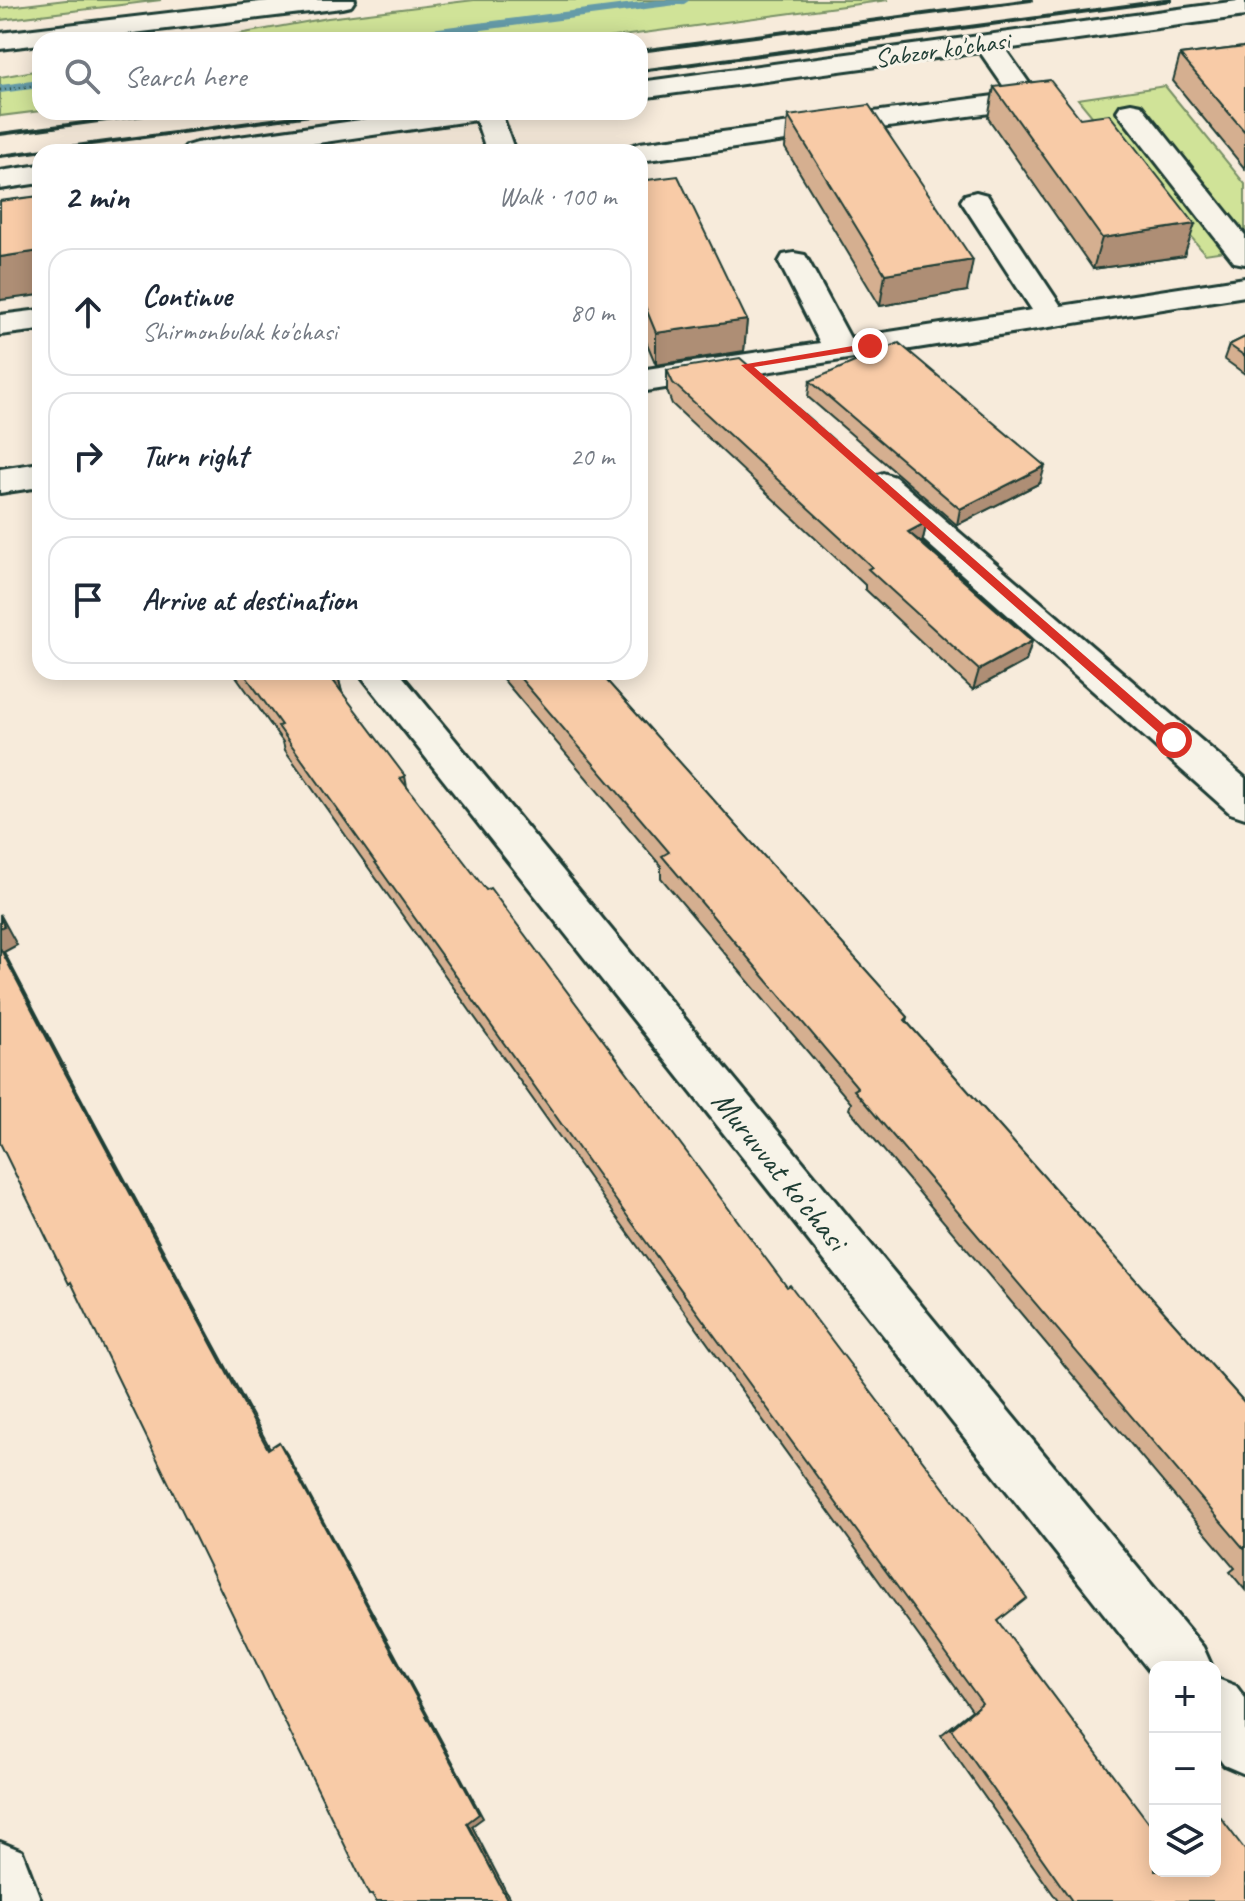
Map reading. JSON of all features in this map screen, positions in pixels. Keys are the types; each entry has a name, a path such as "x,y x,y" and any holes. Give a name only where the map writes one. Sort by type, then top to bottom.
{"main road":[{"path":"75,32 342,0"},
{"name":"Sabzor ko'chasi","path":"648,89 1245,8"},
{"path":"0,41 32,37"},
{"path":"648,151 1027,100 987,43"},
{"path":"1131,111 1245,255"},
{"path":"252,144 420,120"},
{"path":"490,120 498,144"},
{"path":"0,180 32,175"},
{"path":"976,201 1052,317"},
{"path":"794,262 840,351"},
{"path":"648,380 1245,287"},
{"path":"0,325 32,321"},
{"path":"746,365 782,397"},
{"path":"853,459 1245,802"},
{"path":"0,481 32,476"},
{"name":"Muruvvat ko'chasi","path":"383,680 1178,1661"},
{"path":"1221,1714 1245,1744"},
{"path":"0,1873 10,1901"}],"path":[{"path":"0,90 32,86"}],"green space":[{"path":"66,0 161,0 0,20 0,8"},
{"path":"474,0 888,0 648,32 250,32 328,18"},
{"path":"32,71 32,112 0,116 0,77"},
{"path":"1165,86 1245,184 1245,248 1205,254 1078,99"}],"building":[{"path":"1245,47 1245,132 1180,55"},
{"path":"1050,80 1080,118 1109,114 1195,224 1102,238 994,87"},
{"path":"869,105 973,260 885,274 788,116"},
{"path":"678,176 747,320 656,333 648,314 648,180"},
{"path":"32,197 32,252 0,257 0,201"},
{"path":"1245,337 1245,356 1229,345"},
{"path":"899,343 1045,466 960,509 810,381"},
{"path":"740,358 927,522 908,532 1032,641 979,670 673,383 667,370"},
{"path":"249,680 333,680 405,776 400,778 486,890 490,888 787,1287 790,1285 1027,1598 998,1621 1149,1823 1149,1877 1221,1877 1221,1818 1245,1850 1245,1901 1072,1901 951,1729 982,1703 609,1191 278,726 281,725"},
{"path":"522,680 606,680 908,1017 905,1020 1245,1403 1245,1550 854,1090 858,1088 662,856 669,852"},
{"path":"0,948 268,1449 279,1442 479,1814 467,1823 508,1901 376,1901 372,1894 369,1895 71,1282 69,1284 0,1143"}],"waterway":[{"path":"438,32 684,0"},
{"path":"0,89 32,85"}],"railway":[{"path":"648,50 1031,0"},
{"path":"648,70 1171,0"},
{"path":"0,134 106,120"},
{"path":"91,144 272,120"},
{"path":"0,156 32,152"}],"route":[{"path":"870,346 746,365 1174,740"}]}
